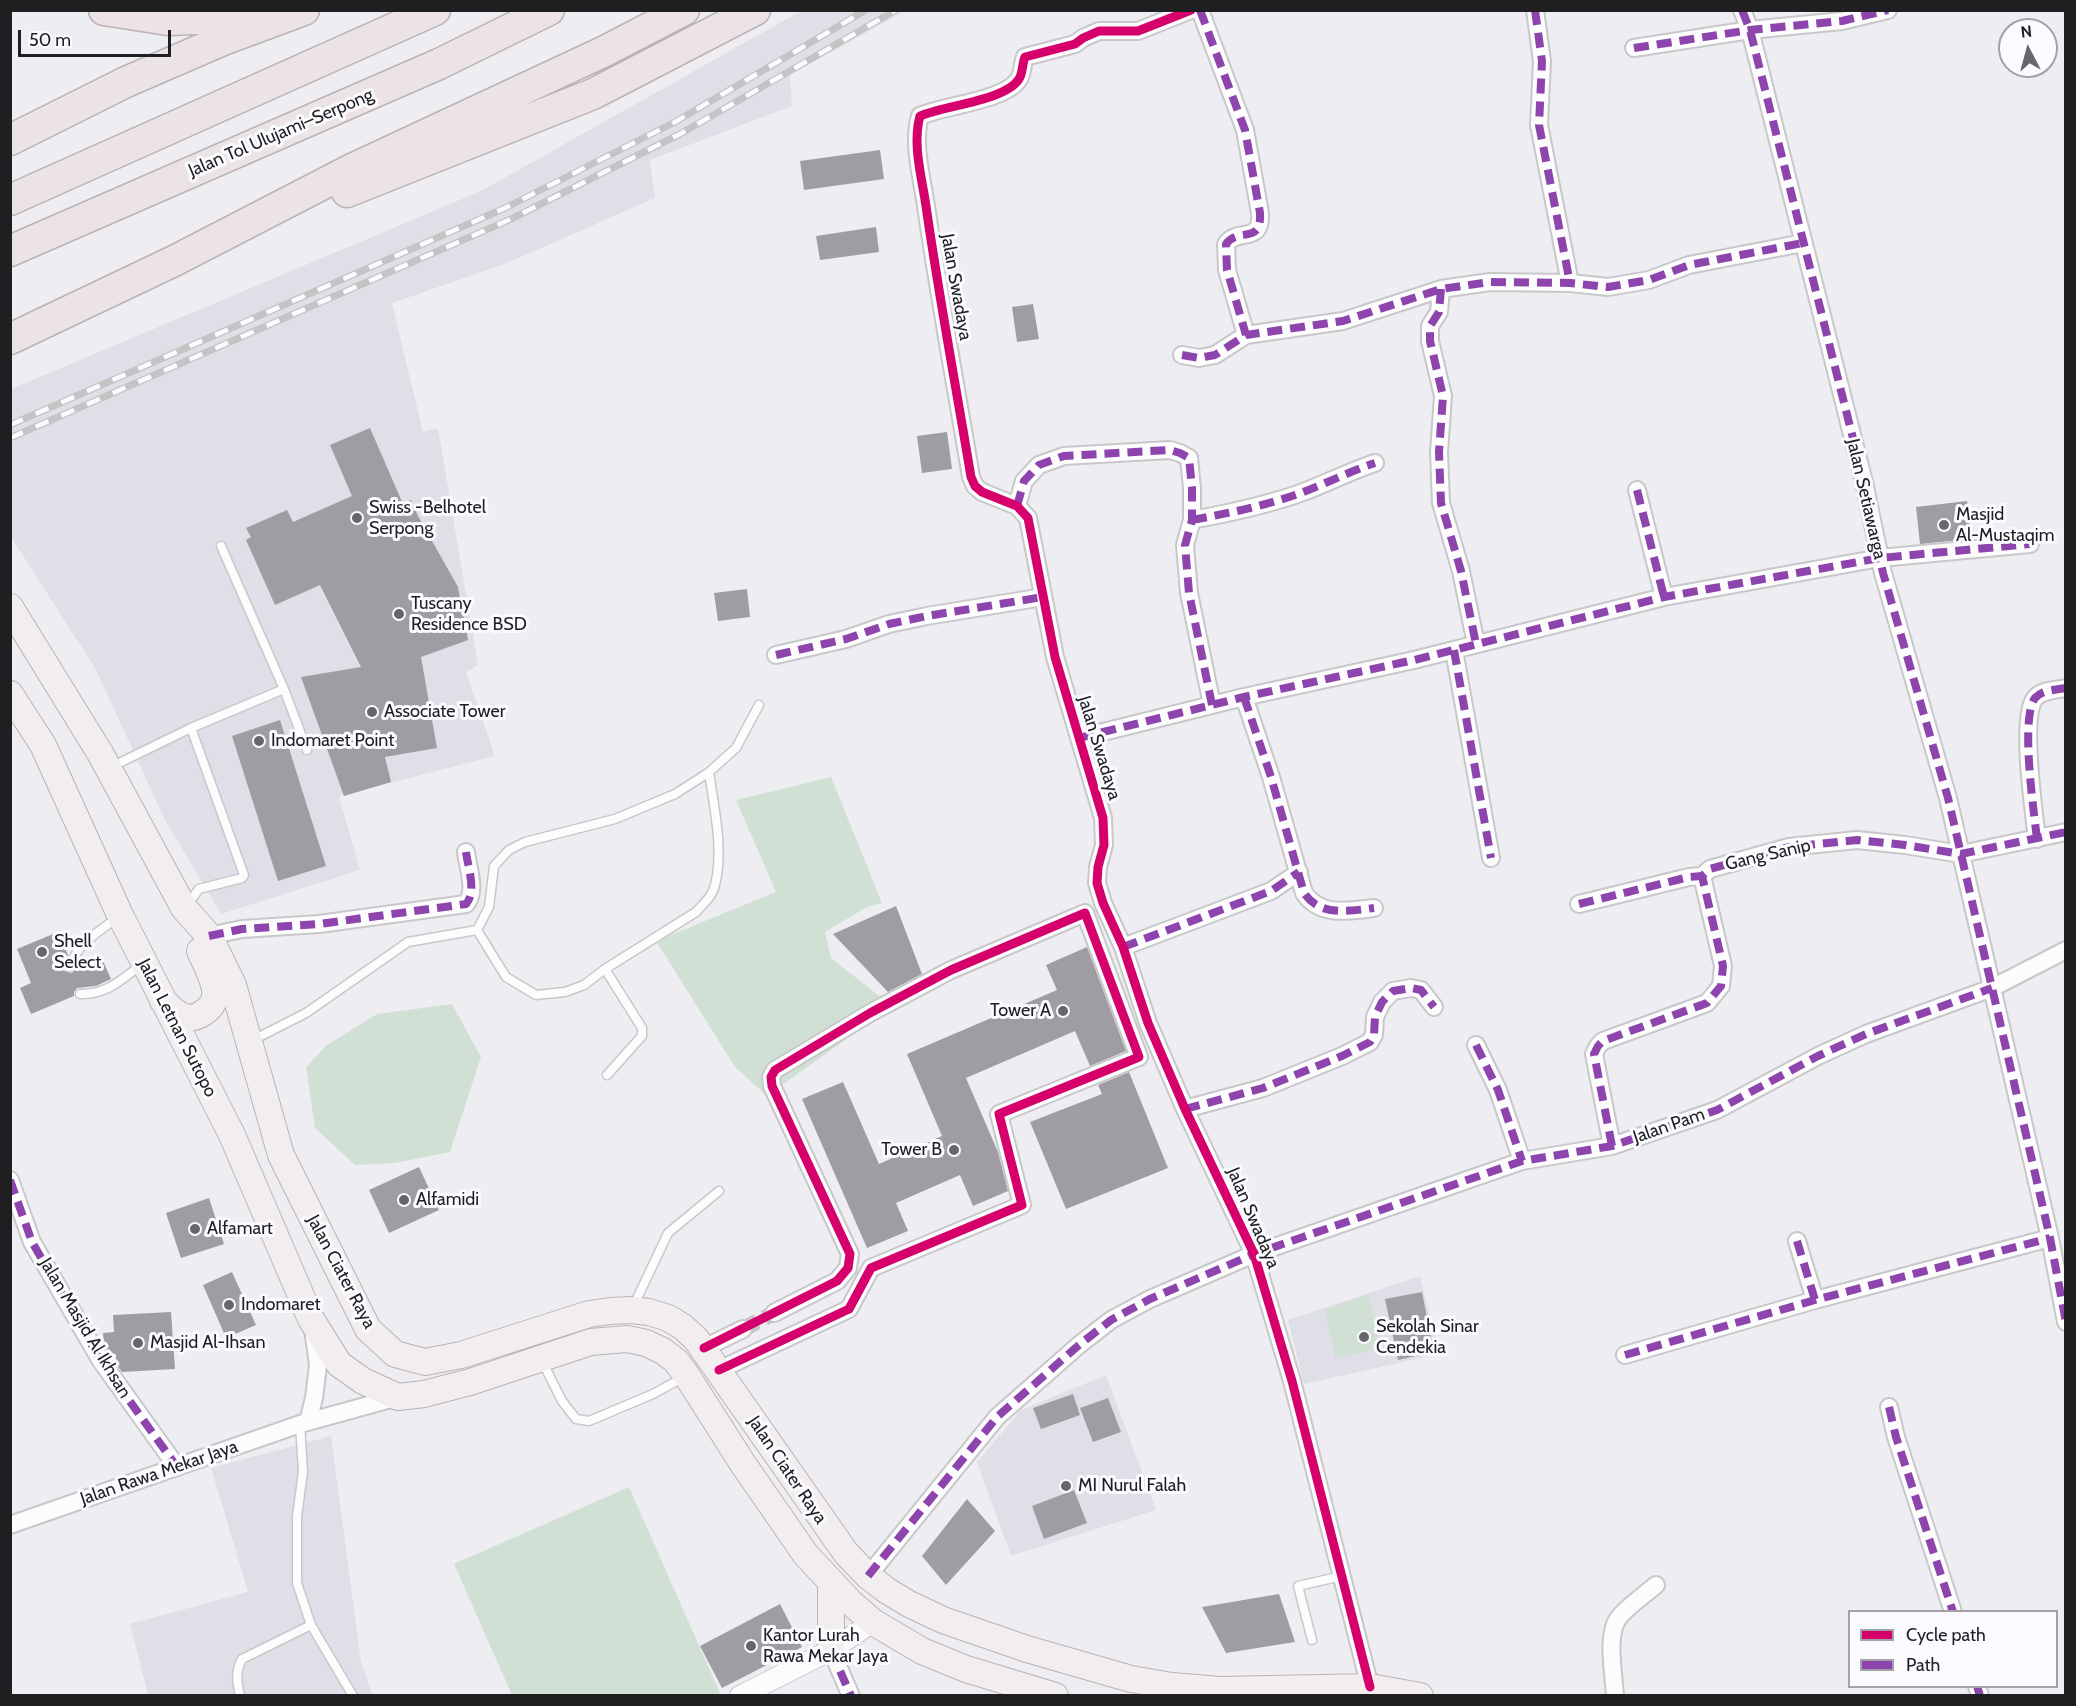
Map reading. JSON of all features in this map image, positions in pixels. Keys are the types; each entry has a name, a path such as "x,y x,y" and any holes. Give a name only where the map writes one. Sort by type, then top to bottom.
{"highway":[{"path":"104,10 168,20 223,18 263,10"},
{"path":"10,140 126,82 224,40 304,10"},
{"path":"10,200 435,10"},
{"name":"Jalan Tol Ulujami–Serpong","path":"10,251 440,64 549,10"},
{"path":"440,64 567,10"},
{"path":"10,339 174,261 352,169 605,51 684,10"},
{"path":"174,261 593,94 755,10"}],"main road":[{"path":"10,607 108,768 184,909 214,988 215,997 204,1013 188,1018 179,1016 163,1001"},
{"name":"Jalan Letnan Sutopo","path":"10,694 43,745 120,915 232,1135 311,1319 339,1364 363,1381 398,1397"},
{"path":"184,909 208,936 233,985 249,1042"},
{"name":"Jalan Ciater Raya","path":"249,1042 281,1155 368,1329 395,1354 425,1362 461,1355 589,1314 631,1310 649,1312 668,1318 683,1327 704,1348 846,1553 868,1576 909,1604 943,1620 1027,1649 1131,1679 1172,1686 1220,1690 1370,1687 1411,1695"},
{"name":"Jalan Ciater Raya","path":"398,1397 444,1389 591,1342 627,1339 646,1343 663,1351 676,1361 742,1464 806,1555 873,1622 922,1651 966,1669 1055,1695"},
{"path":"831,1582 831,1650"}],"street":[{"name":"Jalan Swadaya","path":"1191,10 1138,31 1099,30 1075,44 1025,57 1021,77 1000,94 920,116 918,125 920,160 971,477 975,486 982,492 1017,506 1028,518 1055,657 1103,818 1104,845 1098,867 1097,883 1103,903 1123,947 1148,1023 1185,1109 1254,1254 1292,1381 1370,1687"},
{"path":"1200,10 1245,130 1260,213 1261,225 1258,230 1231,238 1226,244 1227,270 1246,335"},
{"path":"1535,10 1542,62 1539,125 1570,284"},
{"name":"Jalan Setiawarga","path":"1742,10 1750,30 1864,482 1880,558 1948,798 2050,1239 2066,1322"},
{"path":"1634,48 1750,30 1842,21 1888,10"},
{"path":"1182,356 1199,358 1215,355 1246,335 1343,321 1441,289 1490,282 1608,287 1649,280 1689,265 1803,243"},
{"path":"1441,289 1439,312 1430,326 1430,341 1443,396 1439,453 1441,502 1461,571 1476,644"},
{"path":"1017,506 1024,482 1040,465 1064,456 1170,450 1189,458 1192,520 1185,545 1188,584 1212,705"},
{"path":"1192,520 1245,509 1305,491 1341,474 1375,463"},
{"path":"1636,489 1664,597"},
{"path":"1080,738 1244,697 1454,650 1664,597 1880,558 2030,544"},
{"path":"776,656 846,639 889,624 1043,597"},
{"path":"1454,650 1491,858"},
{"path":"2037,839 2031,787 2029,722 2033,700 2040,693 2066,688"},
{"path":"1244,697 1271,777 1304,893 1309,900 1320,907 1342,912 1374,908"},
{"path":"1961,854 2066,832"},
{"name":"Gang Sanip","path":"1579,904 1689,877 1702,876 1710,869 1789,846 1857,840 1905,844 1961,854"},
{"path":"208,936 242,929 319,924 466,904 471,898 466,852"},
{"path":"1123,947 1271,891 1299,872"},
{"path":"1612,1146 1594,1054 1598,1046 1604,1041 1707,1004 1721,986 1723,966 1702,876"},
{"path":"719,1370 849,1309 871,1268 1022,1205 999,1114 1139,1057 1085,913 951,970 775,1070 771,1077 772,1086 850,1254 848,1268 837,1281 774,1313"},
{"name":"Jalan Pam","path":"868,1576 996,1417 1111,1320 1150,1299 1254,1254 1522,1161 1612,1146 1717,1110 1818,1056 1866,1034 1992,988 2066,950"},
{"path":"1185,1109 1263,1088 1342,1056 1370,1042 1374,1035 1375,1017 1382,1002 1393,991 1412,988 1421,990 1434,1006"},
{"path":"1476,1045 1498,1090 1522,1161"},
{"name":"Jalan Masjid Al Ikhsan","path":"10,1180 32,1242 101,1361 177,1467"},
{"path":"1625,1355 1815,1300 2050,1239"},
{"path":"1797,1241 1815,1300"},
{"path":"304,1423 314,1398 318,1365 311,1319"},
{"path":"704,1348 743,1329"},
{"name":"Jalan Rawa Mekar Jaya","path":"10,1525 304,1423 398,1397"},
{"path":"1889,1407 1896,1437 1953,1610"},
{"path":"1615,1695 1611,1637 1615,1625 1618,1617 1656,1585"},
{"path":"740,1695 831,1650 873,1622"},
{"path":"831,1650 851,1695"}],"lane":[{"path":"221,546 284,689 307,750"},
{"path":"108,768 191,728 284,689"},
{"path":"477,930 489,907 494,866 509,850 525,842 615,819 675,794 709,772 736,748 759,705"},
{"path":"184,909 199,889 242,878 244,875 191,728"},
{"path":"477,930 506,977 536,995 565,992 584,986 605,969 696,912 708,900 715,887 718,861 709,772"},
{"path":"69,968 81,945 120,915"},
{"path":"249,1042 306,1012 408,942 477,930"},
{"path":"80,994 108,990 144,963"},
{"path":"605,969 642,1028 642,1036 607,1075"},
{"path":"631,1310 668,1233 719,1191"},
{"path":"541,1359 562,1401 576,1419 589,1421 687,1376"},
{"path":"304,1423 303,1472 297,1516 297,1583 311,1625 353,1695"},
{"path":"1312,1640 1298,1586 1342,1576"},
{"path":"240,1695 236,1677 242,1659 311,1625"}],"shaded area":[{"path":"801,11 905,11 790,75 792,106 650,160 655,198 505,264 392,303 423,432 438,428 478,665 466,672 495,756 339,796 360,870 221,914 164,818 95,668 11,537 11,389 481,191"},
{"name":"Sekolah Sinar Cendekia","path":"1420,1276 1440,1354 1304,1384 1288,1320"},
{"name":"MI Nurul Falah","path":"1106,1375 1156,1510 1011,1556 977,1462 1021,1410"},
{"path":"331,1436 361,1662 373,1695 148,1695 130,1624 248,1592 211,1468"}],"green space":[{"path":"831,777 882,903 867,907 825,932 831,958 892,1006 767,1096 735,1067 656,941 776,892 736,800"},
{"path":"452,1004 481,1057 450,1152 395,1163 355,1165 315,1128 306,1067 326,1046 377,1014"},
{"path":"1369,1294 1381,1348 1335,1358 1325,1310"},
{"path":"629,1487 720,1693 716,1696 512,1695 454,1564"}],"building":[{"path":"880,150 884,179 804,190 800,161"},
{"path":"876,227 879,252 820,260 816,236"},
{"path":"1033,304 1039,339 1017,342 1012,307"},
{"path":"370,428 403,504 411,500 458,587 468,640 421,657 437,748 385,757 391,782 344,796 301,677 361,667 320,585 275,605 246,540 251,537 246,528 287,510 293,522 352,496 330,445"},
{"path":"947,432 952,469 922,473 917,436"},
{"name":"Masjid Al-Mustaqim","path":"1967,501 1971,539 1920,544 1916,507"},
{"path":"747,589 750,617 718,621 714,593"},
{"path":"280,720 326,866 278,881 232,736"},
{"path":"896,906 922,974 888,992 833,934"},
{"path":"58,932 68,955 63,965 64,971 72,973 78,964 100,954 111,979 96,986 77,988 74,996 31,1014 20,988 31,983 17,949"},
{"name":"Tower B","path":"1087,947 1126,1051 1090,1066 1075,1031 966,1078 998,1152 1008,1191 973,1206 960,1175 896,1203 908,1231 867,1248 802,1099 843,1082 879,1164 942,1136 907,1054 1057,990 1046,965"},
{"path":"1129,1072 1168,1168 1066,1209 1030,1122 1102,1094 1098,1085"},
{"name":"Alfamidi","path":"419,1167 439,1210 389,1233 369,1190"},
{"name":"Alfamart","path":"209,1198 224,1244 181,1258 166,1213"},
{"name":"Indomaret","path":"232,1272 256,1325 226,1338 203,1285"},
{"path":"1422,1292 1434,1352 1398,1360 1385,1299"},
{"name":"Masjid Al-Ihsan","path":"171,1312 175,1369 122,1372 116,1364 116,1354 109,1354 104,1345 103,1333 114,1332 113,1315"},
{"path":"1073,1394 1080,1415 1041,1429 1033,1408"},
{"path":"1108,1398 1121,1432 1093,1442 1080,1408"},
{"path":"1074,1490 1087,1523 1044,1539 1032,1506"},
{"path":"967,1499 995,1531 946,1585 922,1556"},
{"path":"1279,1594 1295,1642 1226,1653 1202,1607"},
{"name":"Kantor Lurah Rawa Mekar Jaya","path":"780,1604 802,1647 722,1688 700,1646"}],"tunnel":[{"path":"743,1329 774,1313"}],"railway":[{"path":"10,425 505,208 675,122 866,10"},
{"path":"10,438 511,219 680,134 896,10"}],"marked path":[{"path":"1200,10 1245,130 1260,213 1260,223 1257,229 1237,236 1226,244 1227,270 1246,335"},
{"path":"1535,10 1542,61 1539,125 1570,283"},
{"path":"1742,10 1750,30 1864,482 1883,573 1948,798 2050,1238 2066,1322"},
{"path":"1634,48 1750,30 1842,21 1888,10"},
{"path":"1182,355 1199,358 1215,355 1246,335 1343,321 1441,289 1490,282 1570,283 1608,287 1649,280 1689,265 1803,243"},
{"path":"1441,289 1439,312 1430,326 1430,341 1443,396 1439,452 1441,503 1461,571 1476,644"},
{"path":"1017,506 1024,481 1039,465 1064,456 1170,450 1189,458 1192,520 1185,545 1189,593 1212,705"},
{"path":"1192,520 1278,500 1375,463"},
{"path":"1637,490 1664,597"},
{"path":"1079,738 1244,697 1414,660 1664,597 1880,558 2030,544"},
{"path":"776,655 846,639 889,624 1043,597"},
{"path":"1454,650 1491,858"},
{"path":"2037,839 2029,766 2031,709 2035,698 2041,693 2066,688"},
{"path":"1244,697 1271,777 1304,893 1318,906 1336,911 1374,908"},
{"path":"1579,904 1689,877 1702,876 1710,869 1789,847 1857,840 1961,854 2066,832"},
{"path":"209,936 242,929 319,924 466,904 471,893 466,852"},
{"path":"1123,947 1271,891 1299,872"},
{"path":"1612,1146 1594,1054 1598,1046 1603,1041 1707,1003 1721,986 1723,966 1702,876"},
{"path":"1185,1109 1263,1088 1342,1056 1370,1042 1374,1035 1375,1017 1382,1002 1393,991 1411,988 1421,990 1434,1007"},
{"path":"868,1576 997,1417 1111,1320 1150,1299 1254,1254 1522,1161 1612,1146 1717,1110 1818,1056 1866,1034 1992,988"},
{"path":"1476,1045 1498,1090 1522,1161"},
{"path":"10,1180 32,1242 101,1361 177,1467"},
{"path":"1625,1355 1815,1300 2050,1238"},
{"path":"1797,1241 1815,1300"},
{"path":"1889,1407 1896,1437 1952,1610"},
{"path":"831,1650 851,1696"},
{"path":"1978,1688 1980,1696"}],"cycle path":[{"path":"1191,10 1138,31 1099,31 1075,44 1025,57 1019,79 1001,93 920,116 917,138 918,161 971,477 975,486 982,492 1017,506 1028,518 1055,657 1103,818 1104,845 1098,867 1097,883 1103,903 1123,947 1148,1023 1185,1109 1254,1254 1292,1381 1370,1687"},
{"path":"704,1348 837,1281 848,1268 850,1254 772,1086 771,1077 775,1070 870,1013 951,970 1085,913 1139,1057 999,1114 1022,1205 871,1268 849,1309 719,1370"}],"place":[{"name":"Swiss -Belhotel Serpong","path":"357,518"},
{"name":"Masjid Al-Mustaqim","path":"1944,525"},
{"name":"Tuscany Residence BSD","path":"399,614"},
{"name":"Associate Tower","path":"372,712"},
{"name":"Indomaret Point","path":"259,741"},
{"name":"Shell Select","path":"42,952"},
{"name":"Tower A","path":"1063,1011"},
{"name":"Tower B","path":"954,1150"},
{"name":"Alfamidi","path":"404,1200"},
{"name":"Alfamart","path":"195,1229"},
{"name":"Indomaret","path":"229,1305"},
{"name":"Sekolah Sinar Cendekia","path":"1364,1337"},
{"name":"Masjid Al-Ihsan","path":"138,1343"},
{"name":"MI Nurul Falah","path":"1066,1486"},
{"name":"Kantor Lurah Rawa Mekar Jaya","path":"751,1646"}]}
